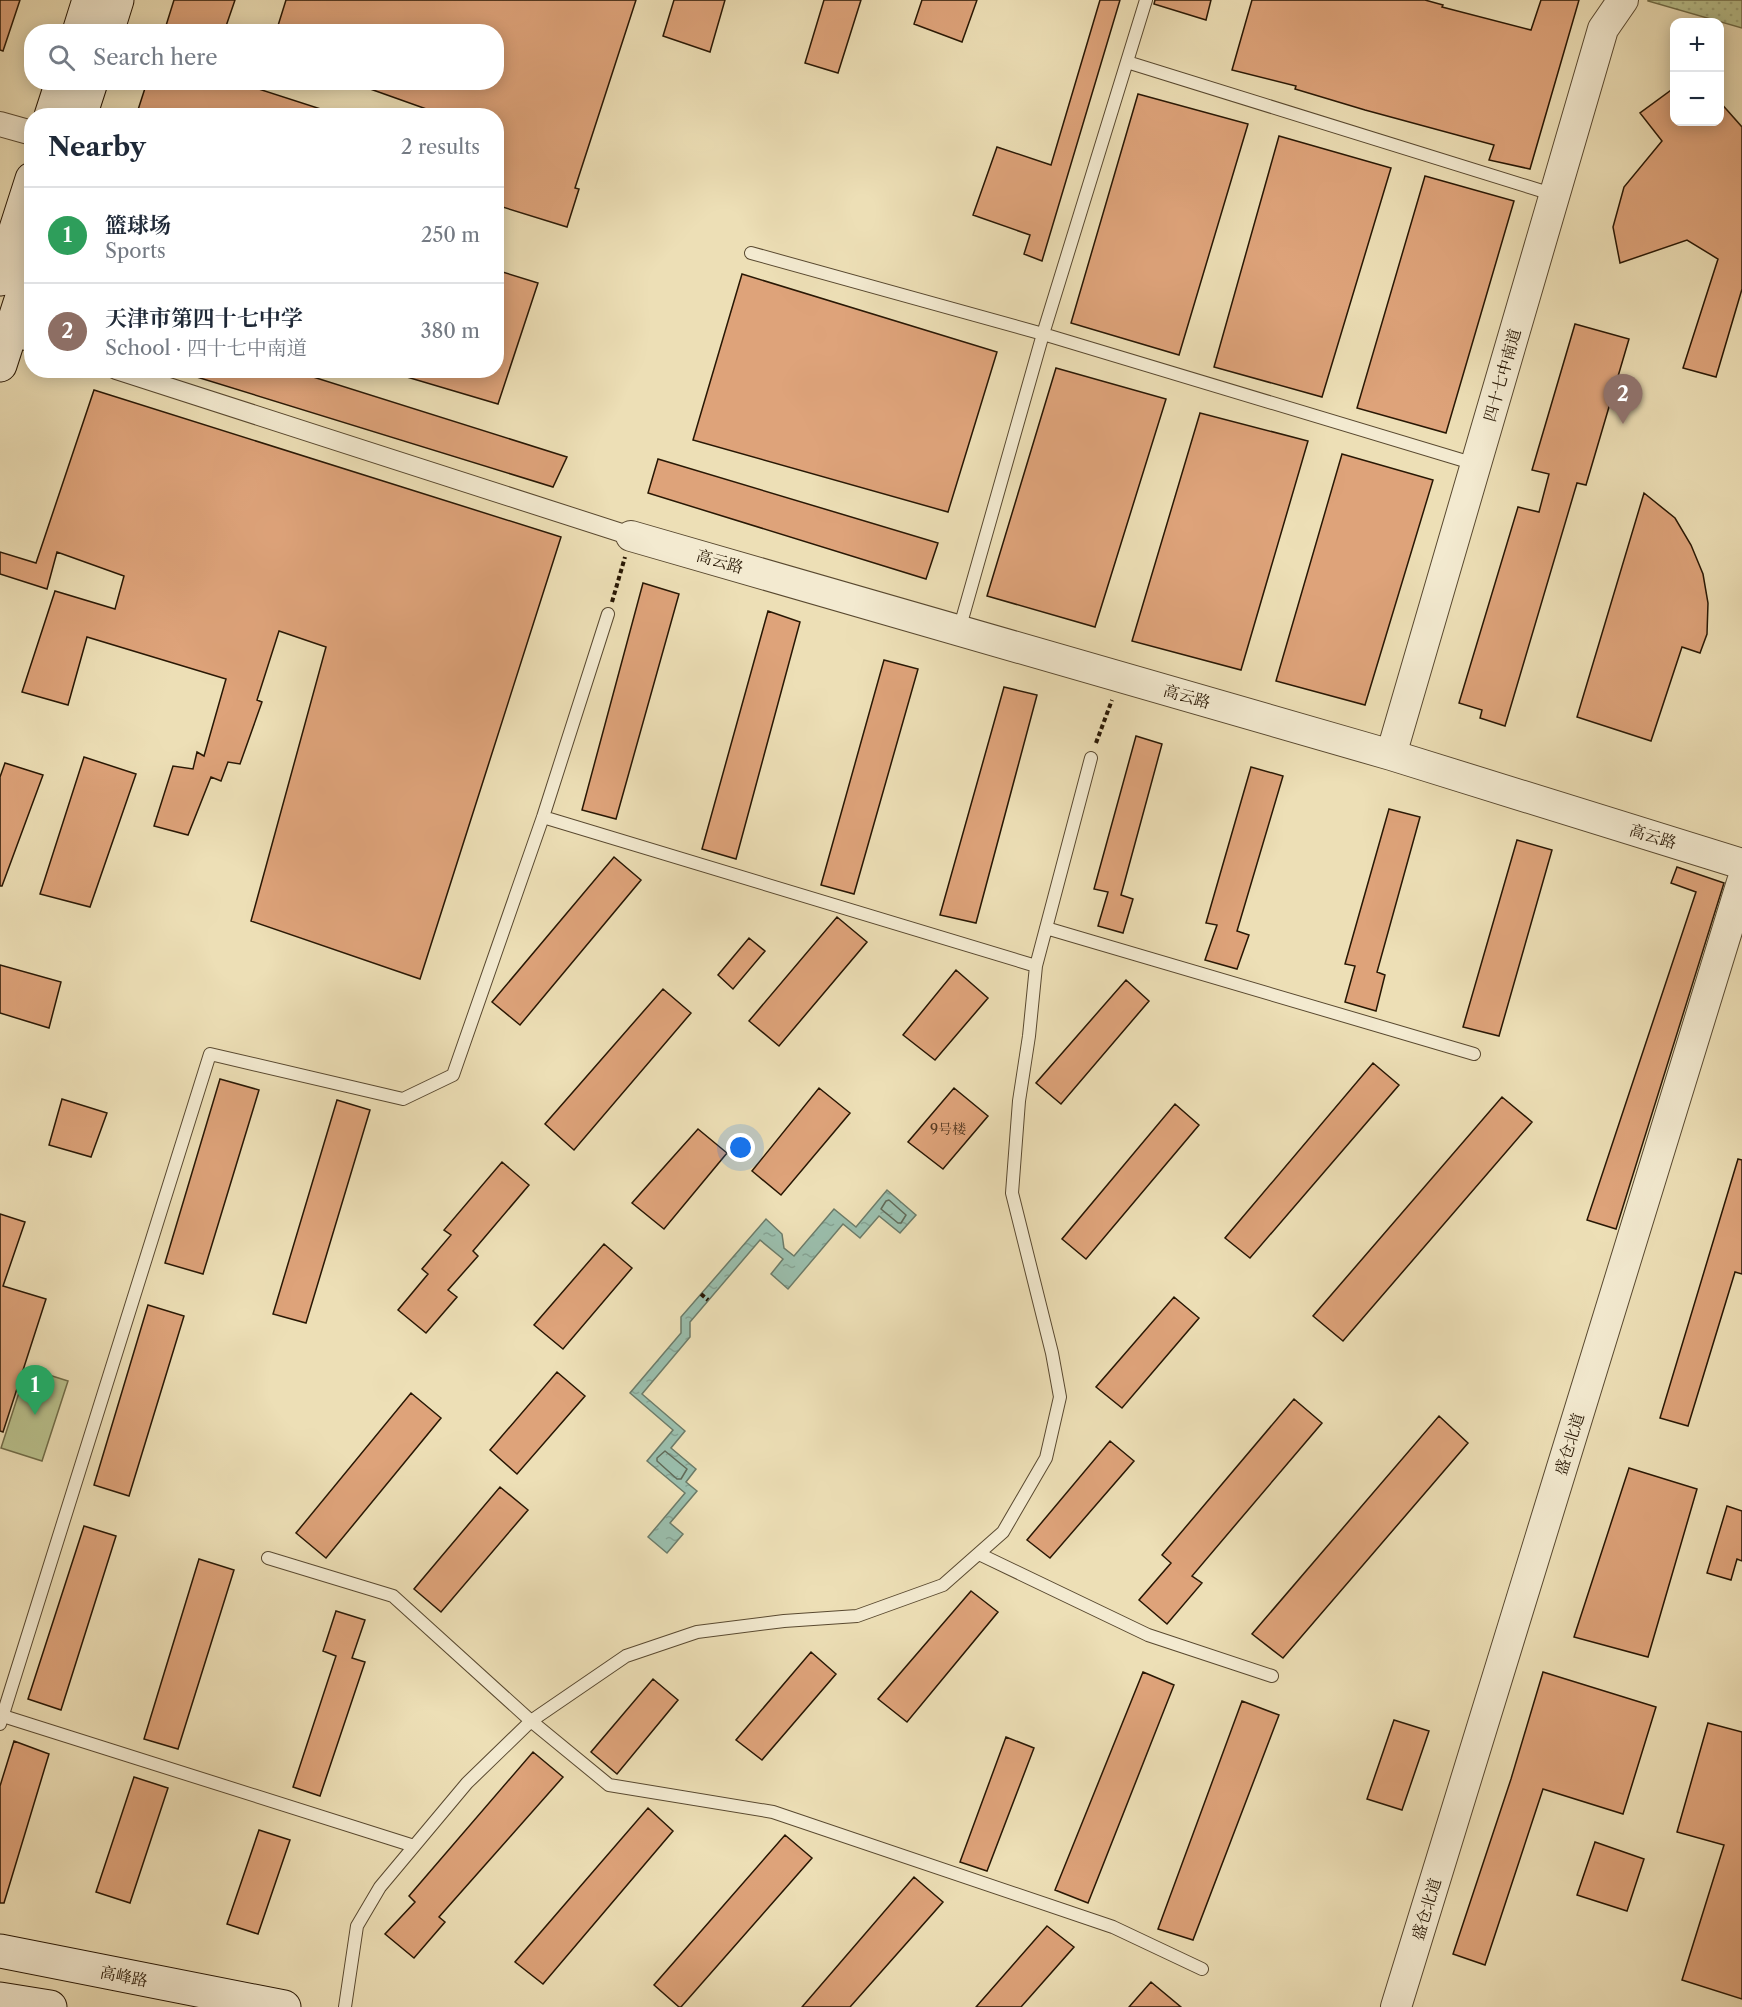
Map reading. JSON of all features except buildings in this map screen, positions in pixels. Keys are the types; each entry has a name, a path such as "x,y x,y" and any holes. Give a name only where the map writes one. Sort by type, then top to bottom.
{"main road":[{"path":"82,24 89,0"},
{"path":"110,24 117,0"},
{"path":"54,108 59,90"},
{"path":"83,108 88,90"},
{"path":"0,279 24,204"},
{"path":"13,348 24,301"},
{"name":"高峰路","path":"0,1951 284,2007"},
{"path":"0,1999 50,2007"}],"street":[{"name":"四十七中南道","path":"1391,755 1603,29 1623,0"},
{"path":"0,124 24,132"},
{"path":"141,378 631,536"},
{"name":"高云路","path":"631,536 1391,755 1742,864"},
{"name":"盛仓北道","path":"1396,2007 1742,882"},
{"name":"盛仓北道","path":"1410,2007 1742,947"}],"lane":[{"path":"958,630 1043,334 1146,0"},
{"path":"1126,62 1554,195"},
{"path":"751,253 1043,334 1476,464"},
{"path":"414,1846 1,1720 210,1054 402,1099 453,1075 543,817 608,614"},
{"path":"345,2007 357,1926 380,1887 467,1783 531,1721 626,1656 697,1632 784,1621 857,1616 943,1585 1003,1532 1046,1458 1060,1397 1052,1353 1012,1193 1019,1101 1029,1036 1036,966 1091,758"},
{"path":"543,817 1036,966"},
{"path":"1046,928 1474,1053"},
{"path":"979,1554 1148,1635 1272,1676"},
{"path":"268,1558 393,1596 531,1721 609,1785 773,1812 1113,1927 1202,1969"}],"path":[{"path":"608,614 631,536"},
{"path":"1091,758 1120,677"},
{"path":"701,1294 708,1300"}],"green space":[{"path":"1742,0 1742,28 1724,23 1724,18 1707,18 1648,1"},
{"path":"27,1368 68,1381 42,1461 1,1448"}],"water":[{"path":"887,1190 916,1215 900,1233 879,1216 860,1238 843,1224 788,1289 771,1274 783,1259 760,1240 690,1322 690,1337 642,1394 685,1431 671,1448 696,1469 686,1482 697,1491 670,1523 683,1534 667,1553 648,1537 685,1493 647,1461 673,1430 630,1393 681,1333 681,1317 766,1219 782,1234 784,1248 794,1256 834,1209 856,1227"}],"place":[{"name":"天津市第四十七中学","path":"1623,424"},
{"name":"篮球场","path":"35,1415"}]}
